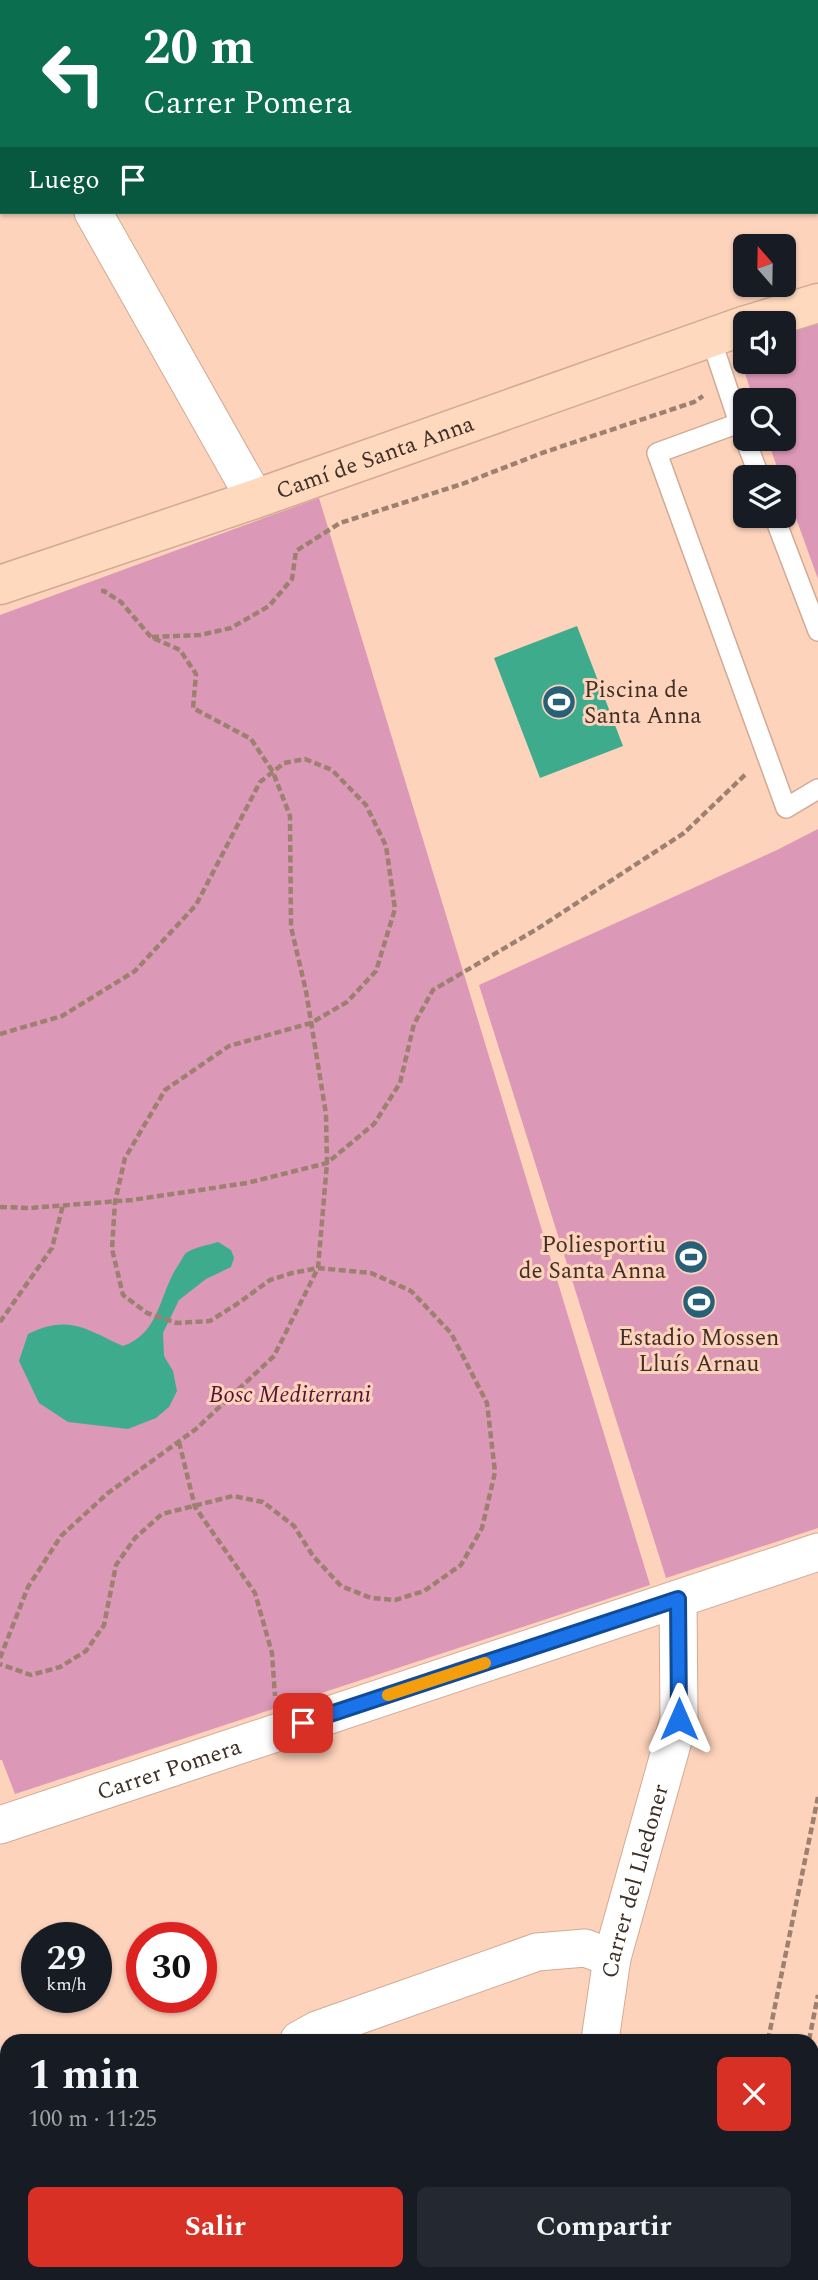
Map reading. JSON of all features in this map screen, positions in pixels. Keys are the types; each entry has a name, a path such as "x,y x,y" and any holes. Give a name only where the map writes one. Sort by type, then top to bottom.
{"street":[{"path":"94,214 255,499"},
{"name":"Camí de Santa Anna","path":"791,311 818,303"},
{"name":"Camí de Santa Anna","path":"0,585 255,499 733,329"},
{"name":"Carrer Pomera","path":"0,1825 818,1552"},
{"name":"Carrer del Lledoner","path":"601,2034 612,1958 679,1719 678,1599"},
{"path":"310,2034 537,1952 585,1948 612,1958"}],"lane":[{"path":"710,336 733,405"},
{"path":"733,425 657,453 786,808 818,789"},
{"path":"779,528 818,631"}],"path":[{"path":"151,637 200,635 231,628 269,606 292,579 296,551 340,523 462,484 542,453 694,402 725,381"},
{"path":"0,1658 28,1587 61,1536 108,1493 196,1429 274,1356 318,1268 327,1163 326,1114 291,927 290,816 273,772 251,738 193,708 196,674 180,650 151,637 121,602 104,591 93,592"},
{"path":"0,1207 30,1208 115,1202 247,1183 327,1163 374,1124 400,1083 414,1024 433,990 537,929 684,833 767,755"},
{"path":"0,1034 62,1016 135,971 196,905 261,782 284,763 305,759 332,770 366,805 386,846 395,909 376,971 347,1002 311,1023 229,1046 165,1090 125,1158 115,1202 112,1249 124,1295 147,1313 177,1323 210,1321 270,1280 318,1268 371,1273 411,1291 452,1333 487,1403 495,1472 482,1528 461,1565 424,1591 395,1600 372,1598 341,1586 313,1556 294,1525 264,1502 233,1496 162,1514 129,1547 116,1565 104,1625 86,1651 60,1667 30,1675 0,1664"},
{"path":"0,1322 52,1248 63,1205"},
{"path":"179,1442 195,1507 255,1593 272,1653 275,1702"},
{"path":"769,2034 818,1797"},
{"path":"810,2034 818,1995"}],"green space":[{"path":"818,324 818,579 796,518 796,465 776,465 771,451 796,451 796,388 750,388 745,374 796,374 796,330"},
{"name":"Bosc Mediterrani","path":"319,498 650,1585 15,1794 0,1760 0,615"},
{"name":"Poliesportiu de Santa Anna","path":"818,829 818,1528 666,1578 479,985"}],"shaded area":[{"name":"Piscina de Santa Anna","path":"577,626 623,746 540,778 494,658"},
{"path":"218,1242 231,1250 234,1258 231,1267 206,1279 179,1300 163,1333 164,1356 173,1371 177,1391 169,1407 156,1418 128,1429 68,1422 39,1403 19,1361 28,1334 55,1325 77,1326 123,1346 135,1340 152,1323 171,1278 186,1253"}],"slow traffic":[{"path":"388,1695 485,1663"}],"place":[{"name":"Piscina de Santa Anna","path":"559,702"},
{"name":"Poliesportiu de Santa Anna","path":"691,1257"},
{"name":"Estadio Mossen Lluís Arnau","path":"699,1302"}],"route":[{"path":"303,1723 678,1599 679,1719"}]}
